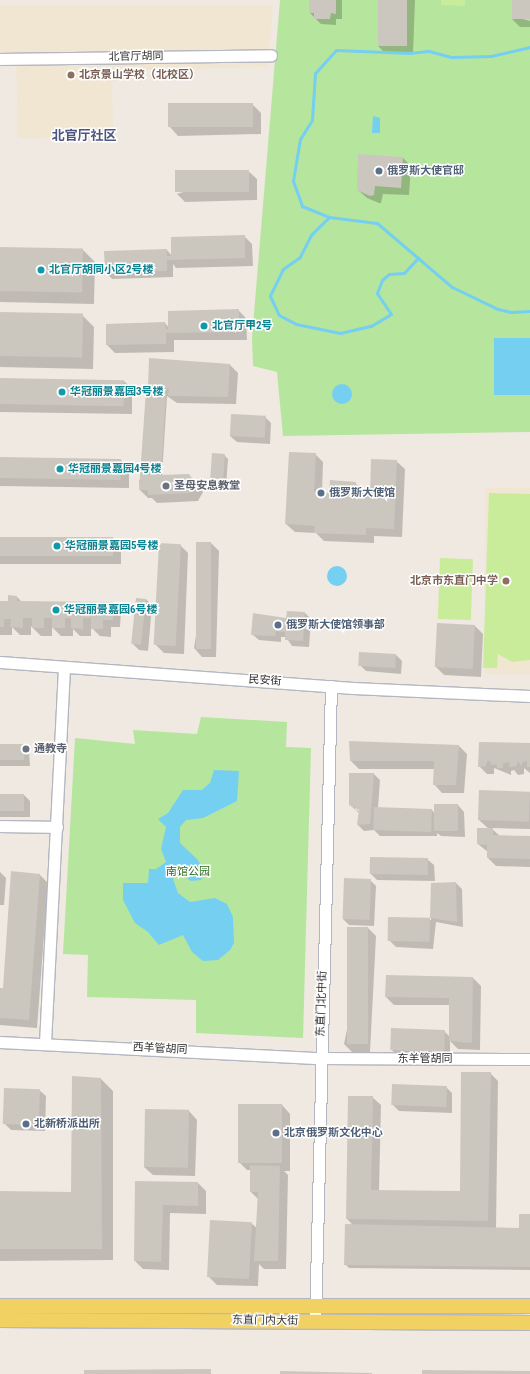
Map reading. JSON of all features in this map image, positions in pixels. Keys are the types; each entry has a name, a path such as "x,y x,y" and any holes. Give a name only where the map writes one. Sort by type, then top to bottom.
{"main road":[{"name":"东直门内大街","path":"0,1306 316,1304 530,1306"},
{"name":"东直门内大街","path":"0,1320 530,1323"}],"street":[{"name":"北官厅胡同","path":"0,59 271,55"},
{"name":"民安街","path":"0,662 64,668 331,686 530,696"},
{"path":"45,1043 64,668"},
{"name":"东直门北中街","path":"315,1322 320,1058 331,686"},
{"path":"0,826 56,827"},
{"name":"西羊管胡同","path":"0,1042 45,1043 320,1058"},
{"name":"东羊管胡同","path":"320,1058 530,1059"}],"shaded area":[{"name":"北京景山学校（北校区）","path":"273,5 268,67 127,70 126,80 112,80 113,137 18,138 16,55 0,54 0,6"},
{"name":"北京市东直门中学","path":"485,488 530,488 530,674 485,674"}],"green space":[{"path":"280,0 530,0 530,432 283,436 277,372 253,366 252,338"},
{"path":"441,0 465,0 465,6 441,5"},
{"name":"北京市东直门中学","path":"489,493 530,494 530,660 512,662 498,654 497,668 483,668"},
{"path":"440,558 473,559 471,620 438,619"},
{"name":"南馆公园","path":"201,717 287,722 286,747 311,748 303,1038 196,1033 196,1000 87,997 88,955 63,954 75,738 135,744 133,730 197,734"}],"water":[{"path":"373,116 380,118 380,133 372,133"},
{"path":"494,338 530,338 530,395 494,395"},
{"path":"342,384 349,387 352,394 349,401 342,404 335,401 332,394 335,387"},
{"path":"337,566 344,569 347,576 344,583 337,586 330,583 327,576 330,569"},
{"path":"214,770 239,771 237,801 203,818 186,820 180,827 180,843 197,859 206,873 201,880 191,881 179,873 173,879 178,893 190,902 215,898 227,904 233,917 234,943 230,950 218,960 203,961 192,952 183,935 159,945 148,932 135,923 123,900 123,883 148,883 149,869 156,869 166,862 161,849 166,827 158,819 168,813 183,790 202,790 210,783"}],"building":[{"path":"309,0 336,0 336,14 331,13 330,19 314,19 314,13 309,13"},
{"path":"378,0 407,0 407,46 378,46"},
{"path":"512,0 530,0 530,19 512,19"},
{"path":"168,103 253,103 253,127 168,127"},
{"name":"俄罗斯大使官邸","path":"358,154 403,157 401,188 375,186 374,195 370,196 357,190"},
{"path":"175,170 249,170 249,192 175,192"},
{"path":"245,235 245,258 167,260 167,271 105,273 104,251 167,249 167,256 171,256 171,237"},
{"name":"北官厅胡同小区2号楼","path":"0,247 83,248 82,292 0,291"},
{"name":"北官厅甲2号","path":"239,309 239,332 166,333 166,344 106,345 106,324 165,322 166,329 168,329 168,311"},
{"path":"0,312 83,313 82,357 0,356"},
{"path":"149,358 230,364 228,397 168,396 169,389 148,387"},
{"name":"华冠丽景嘉园3号楼","path":"0,378 124,380 124,406 0,404"},
{"path":"146,390 166,391 161,475 189,474 195,483 190,493 148,495 148,490 139,490"},
{"path":"231,414 266,416 265,438 230,436"},
{"name":"俄罗斯大使馆","path":"289,452 316,453 314,492 329,493 330,480 356,482 355,494 370,494 371,459 397,460 394,529 366,528 366,535 314,533 315,526 285,524"},
{"path":"212,453 225,454 223,483 210,482"},
{"name":"华冠丽景嘉园4号楼","path":"0,457 121,459 121,480 0,478"},
{"name":"华冠丽景嘉园5号楼","path":"0,537 113,537 113,556 0,556"},
{"path":"196,542 211,542 211,649 196,649"},
{"path":"159,543 181,544 176,646 154,645"},
{"name":"华冠丽景嘉园6号楼","path":"8,595 17,596 17,601 113,602 113,620 103,620 103,629 91,629 91,618 83,618 83,629 71,628 71,618 65,618 65,628 52,628 52,618 44,618 44,628 32,628 32,618 23,618 23,628 10,627 11,619 4,619 4,627 0,627 0,601 8,601"},
{"path":"136,598 146,599 141,645 131,644"},
{"name":"俄罗斯大使馆领事部","path":"287,611 305,612 303,641 285,640 285,632 276,631 275,636 251,635 253,613 286,618"},
{"path":"437,623 475,625 473,669 435,667"},
{"path":"359,652 396,654 395,668 358,666"},
{"path":"349,741 459,745 456,785 433,785 434,761 350,761"},
{"path":"479,742 530,743 530,767 527,767 527,761 522,762 522,766 517,761 517,766 509,767 510,762 503,763 503,768 497,768 497,764 491,765 491,762 487,761 486,766 478,767"},
{"path":"0,744 24,744 24,760 0,760"},
{"path":"349,773 374,773 370,824 357,825 359,810 349,805"},
{"path":"479,790 530,792 529,822 478,820"},
{"path":"0,794 24,794 24,811 0,811"},
{"path":"434,804 458,804 458,831 434,831"},
{"path":"374,807 432,809 431,832 373,830"},
{"path":"477,828 493,828 493,835 530,836 530,859 487,858 487,845 477,844"},
{"path":"370,857 428,858 428,875 370,874"},
{"path":"11,871 40,874 29,1020 0,1018 0,988 3,988"},
{"path":"344,878 371,879 370,920 343,919"},
{"path":"456,882 457,922 430,918 431,883"},
{"path":"388,917 430,918 430,942 388,941"},
{"path":"347,927 368,927 368,1044 347,1044"},
{"path":"386,975 473,977 472,1043 449,1041 449,998 385,997"},
{"path":"391,1028 445,1030 444,1052 390,1050"},
{"path":"461,1072 491,1072 488,1221 346,1219 348,1096 373,1096 371,1190 460,1191"},
{"path":"72,1076 101,1078 102,1249 0,1249 0,1191 71,1192"},
{"path":"392,1084 447,1086 446,1107 391,1105"},
{"path":"4,1088 40,1089 39,1125 3,1124"},
{"path":"238,1104 282,1104 282,1163 238,1163"},
{"path":"145,1109 189,1110 188,1168 144,1167"},
{"path":"250,1165 280,1166 278,1261 254,1261 258,1192 250,1192"},
{"path":"135,1181 198,1182 198,1206 163,1205 161,1262 134,1261"},
{"path":"519,1214 530,1214 530,1267 344,1265 345,1224 519,1228"},
{"path":"210,1220 252,1222 249,1279 207,1277"},
{"path":"211,1369 211,1374 84,1374 84,1370"},
{"path":"422,1370 530,1371 530,1374 422,1374"},
{"path":"280,1371 372,1373 372,1374 280,1374"}],"waterway":[{"path":"530,47 491,56 451,57 428,51 410,53 336,50 315,73 312,120 300,139 293,181 302,206 329,217 377,223 452,287 498,309 511,312 530,311"},
{"path":"329,217 311,235 300,257 283,269 270,296 279,315 296,324 340,333 371,326 391,314 377,293 382,280 389,274 404,273 418,258"}],"place":[{"name":"北京景山学校（北校区）","path":"71,75"},
{"name":"俄罗斯大使官邸","path":"379,171"},
{"name":"北官厅胡同小区2号楼","path":"41,270"},
{"name":"北官厅甲2号","path":"204,326"},
{"name":"华冠丽景嘉园3号楼","path":"62,392"},
{"name":"华冠丽景嘉园4号楼","path":"60,469"},
{"name":"圣母安息教堂","path":"166,486"},
{"name":"俄罗斯大使馆","path":"321,493"},
{"name":"华冠丽景嘉园5号楼","path":"57,546"},
{"name":"北京市东直门中学","path":"506,581"},
{"name":"华冠丽景嘉园6号楼","path":"56,610"},
{"name":"俄罗斯大使馆领事部","path":"278,625"},
{"name":"通教寺","path":"26,749"},
{"name":"北新桥派出所","path":"26,1124"},
{"name":"北京俄罗斯文化中心","path":"276,1133"}],"district":[{"name":"北官厅社区","path":"84,136"}]}
